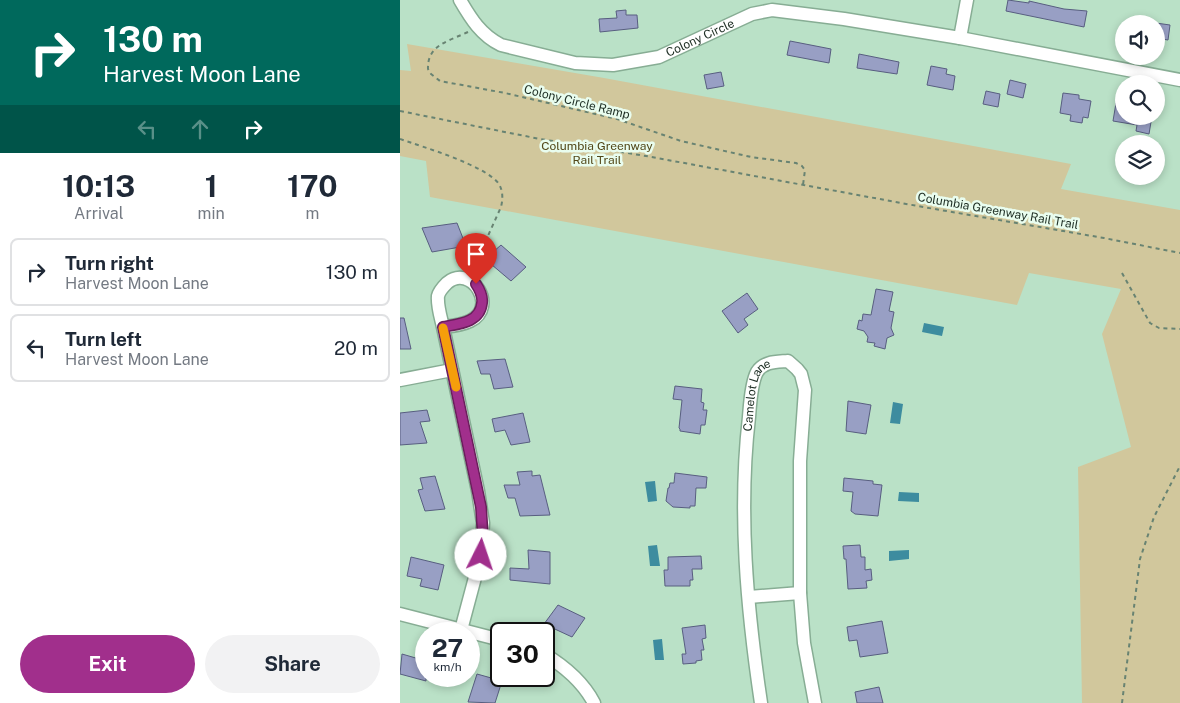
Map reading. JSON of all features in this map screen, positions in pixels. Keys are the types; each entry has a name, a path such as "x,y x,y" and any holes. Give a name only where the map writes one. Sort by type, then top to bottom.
{"street":[{"name":"Colony Circle","path":"460,0 485,36 501,45 575,63 612,65 659,57 752,14 772,10 844,19 960,38 1180,80"},
{"path":"960,38 967,0"},
{"path":"443,327 470,321 480,311 483,302 481,292 476,284 458,278 449,282 440,292 438,302 443,327 452,370 478,491 482,523 481,555 463,622"},
{"name":"Camelot Lane","path":"760,703 753,648 744,538 748,427 752,391 757,372 767,363 788,361 801,374 805,390 800,461 800,592 804,642 815,703"},
{"path":"400,380 452,370"},
{"path":"749,597 800,592"},
{"path":"400,614 430,622"},
{"path":"555,662 579,682 594,703"}],"path":[{"name":"Colony Circle Ramp","path":"477,27 442,44 432,52 428,58 428,69 435,78 617,119 681,141 751,156 796,163 802,166 804,170 803,186"},
{"name":"Columbia Greenway Rail Trail","path":"400,111 540,139 646,156 1180,253"},
{"path":"400,139 450,157 486,173 499,185 502,196 501,207 468,280"},
{"path":"1122,273 1150,323 1159,328 1180,329"},
{"path":"1122,703 1140,559 1154,517 1180,466"}],"green space":[{"name":"Columbia Greenway Rail Trail","path":"407,44 604,78 1071,164 1061,189 1180,210 1180,703 1082,703 1078,467 1131,447 1102,334 1121,289 1029,273 1017,305 430,197 426,161 400,156 400,70 411,71"}],"water":[{"path":"924,323 944,327 942,336 922,332"},
{"path":"893,402 903,404 900,424 890,423"},
{"path":"655,481 657,501 648,502 645,482"},
{"path":"899,492 919,493 919,502 898,501"},
{"path":"657,545 660,566 650,566 648,546"},
{"path":"909,550 909,559 889,561 889,551"},
{"path":"662,639 664,660 655,660 653,640"}],"building":[{"path":"1008,0 1029,3 1029,1 1064,9 1087,11 1084,27 1006,11"},
{"path":"626,10 626,15 637,15 638,28 600,32 599,19 617,18 616,11"},
{"path":"1165,24 1170,25 1168,40 1165,40"},
{"path":"790,41 831,49 829,63 787,55"},
{"path":"859,54 899,62 897,74 857,68"},
{"path":"931,66 947,69 946,74 955,76 953,90 927,85"},
{"path":"721,72 724,86 707,89 704,75"},
{"path":"1010,80 1026,84 1023,98 1007,94"},
{"path":"986,91 1000,94 998,107 983,104"},
{"path":"1063,93 1079,95 1079,99 1091,101 1088,118 1083,117 1082,123 1070,121 1071,115 1060,113"},
{"path":"1137,125 1150,125 1149,134 1136,131"},
{"path":"457,223 466,246 432,252 422,228"},
{"path":"501,245 526,267 511,281 485,259"},
{"path":"876,289 893,292 889,311 894,312 891,328 894,335 887,338 885,349 874,346 875,343 867,342 868,337 864,331 857,329 859,320 862,321 863,314 871,315"},
{"path":"747,293 758,309 744,319 748,325 738,333 722,311"},
{"path":"400,318 404,318 411,349 400,349"},
{"path":"505,359 513,387 494,389 490,374 481,374 477,361"},
{"path":"675,386 702,389 701,402 704,403 703,410 707,410 705,425 701,425 700,434 680,431 682,400 673,399"},
{"path":"848,401 871,405 866,434 846,431"},
{"path":"427,410 430,421 420,422 427,443 400,445 400,413"},
{"path":"523,413 530,442 511,445 505,430 495,432 492,419"},
{"path":"532,471 532,476 540,475 550,515 520,516 515,498 508,498 504,485 520,485 517,472"},
{"path":"675,473 707,477 706,488 696,488 695,506 690,506 690,508 673,507 666,501 670,483 674,483"},
{"path":"435,476 445,509 425,511 418,490 423,489 420,478"},
{"path":"844,478 873,481 873,484 882,485 878,516 855,514 851,511 853,492 843,491"},
{"path":"860,545 861,557 865,557 865,570 871,569 872,580 866,581 867,588 848,589 843,546"},
{"path":"528,550 550,552 550,584 510,580 510,568 529,569"},
{"path":"701,556 702,569 692,569 693,580 690,580 690,586 665,586 664,570 668,570 668,557"},
{"path":"411,557 444,565 438,590 420,586 422,579 407,576"},
{"path":"558,605 585,618 572,637 555,629 555,622 545,622"},
{"path":"882,621 888,653 860,657 857,640 849,641 847,627"},
{"path":"705,625 706,638 702,639 704,650 701,650 702,660 696,661 696,663 683,664 682,654 686,654 682,628"},
{"path":"402,654 415,658 415,678 400,674"},
{"path":"480,675 490,678 490,687 500,687 495,703 468,702 473,687 480,687"},
{"path":"879,687 883,703 857,703 855,692"}],"slow traffic":[{"path":"443,328 456,387"}],"route":[{"path":"476,284 481,292 483,302 480,311 474,319 465,323 443,327 481,507 483,538 481,555"}]}
